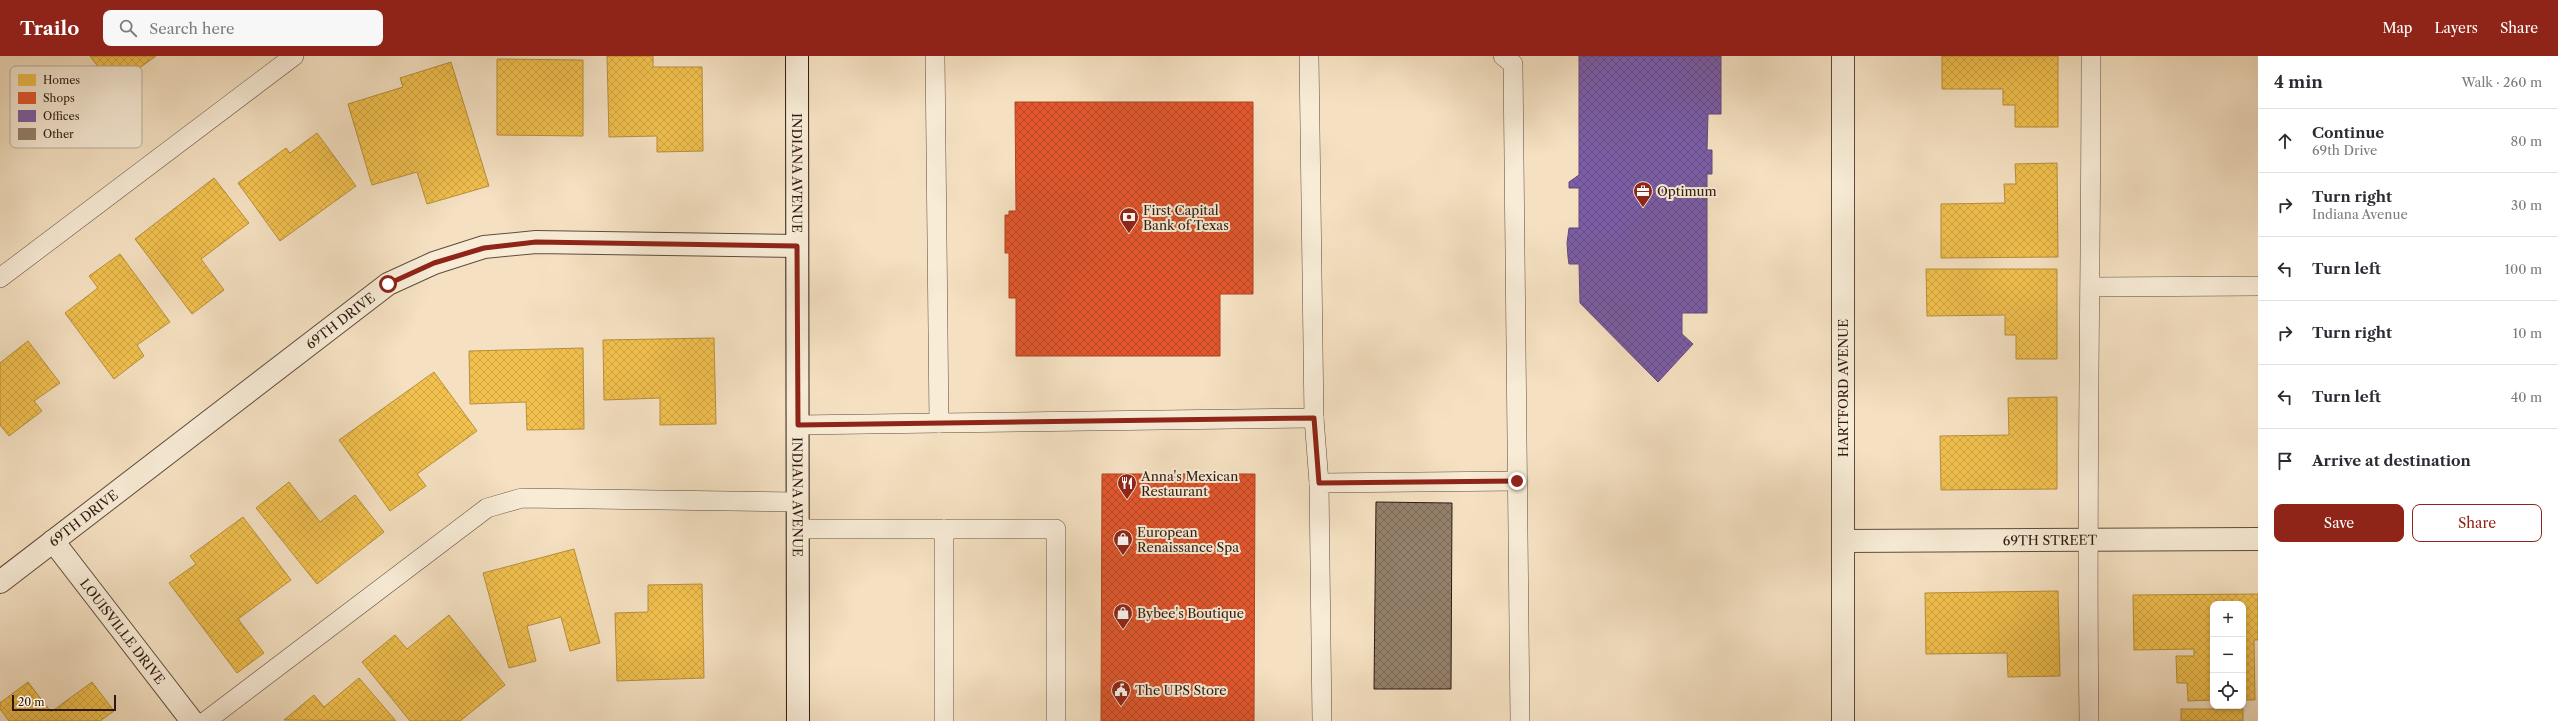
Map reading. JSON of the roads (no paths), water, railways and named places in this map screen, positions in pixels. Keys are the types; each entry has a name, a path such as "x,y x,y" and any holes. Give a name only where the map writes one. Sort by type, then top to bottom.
{"street":[{"name":"INDIANA AVENUE","path":"797,56 798,721"},
{"name":"HARTFORD AVENUE","path":"1843,721 1844,56"},
{"name":"69TH DRIVE","path":"0,582 388,284 434,263 484,248 536,242 797,246"},
{"name":"69TH STREET","path":"1843,541 2087,538 2258,539"},
{"name":"LOUISVILLE DRIVE","path":"53,541 192,721"}],"lane":[{"path":"0,278 294,56"},
{"path":"935,56 939,423"},
{"path":"1309,56 1314,418 1319,483 1322,721"},
{"path":"1503,56 1513,64 1520,721"},
{"path":"2089,721 2087,538 2091,287 2090,56"},
{"path":"2091,287 2258,286"},
{"path":"798,425 1314,418"},
{"path":"1319,483 1517,481"},
{"path":"206,721 487,508 522,498 797,502"},
{"path":"798,528 1056,528 1056,721"},
{"path":"944,528 944,721"}],"place":[{"name":"Optimum","path":"1643,208"},
{"name":"First Capital Bank of Texas","path":"1129,234"},
{"name":"Anna's Mexican Restaurant","path":"1127,500"},
{"name":"European Renaissance Spa","path":"1123,556"},
{"name":"Bybee's Boutique","path":"1123,630"},
{"name":"The UPS Store","path":"1121,707"}]}
